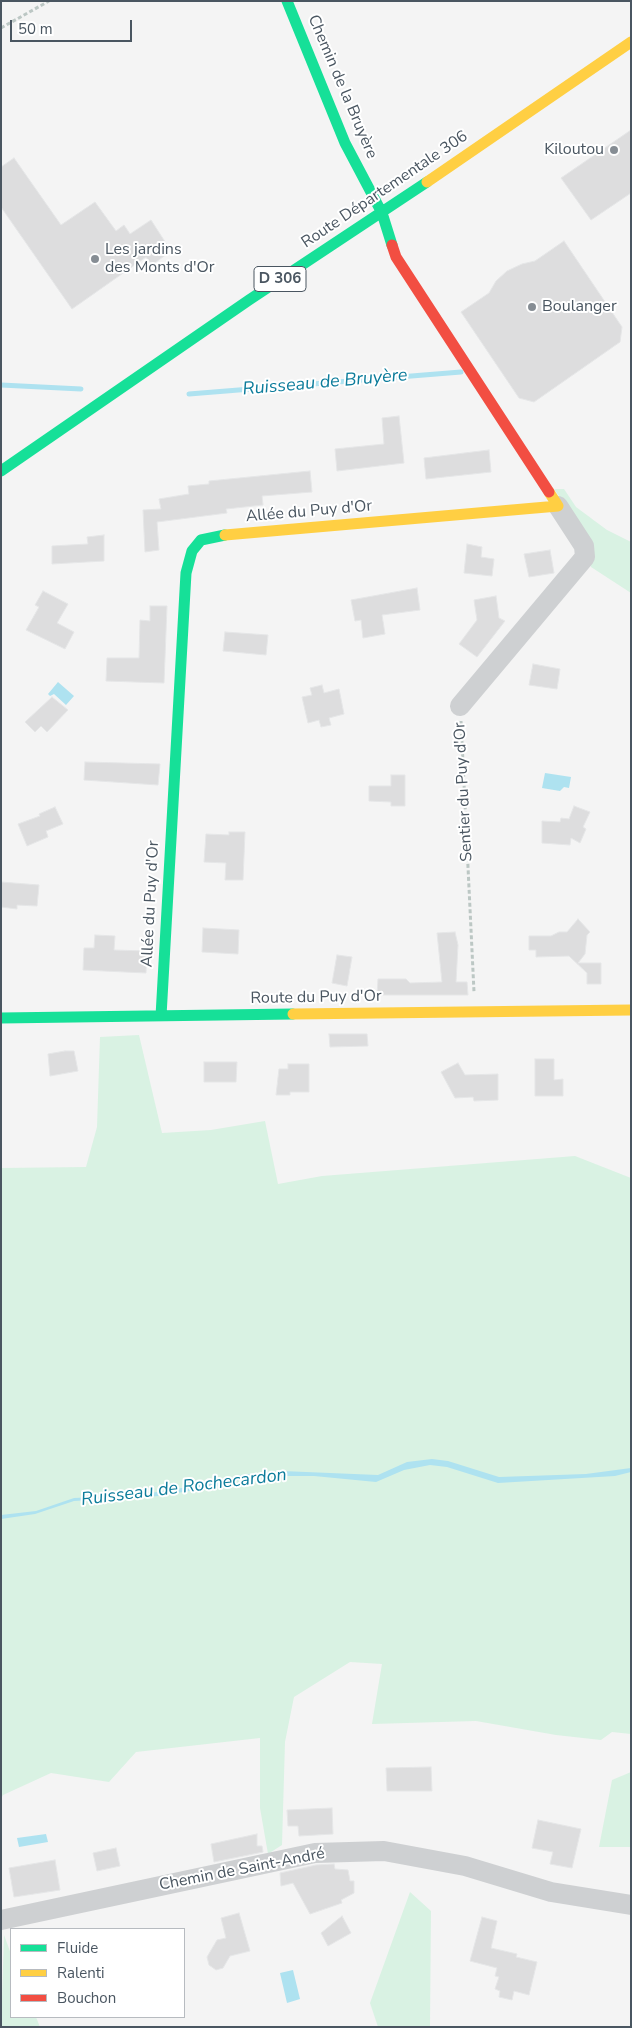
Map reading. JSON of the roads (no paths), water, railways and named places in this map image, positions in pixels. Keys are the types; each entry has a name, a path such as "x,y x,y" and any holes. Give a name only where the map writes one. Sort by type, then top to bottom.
{"main road":[{"name":"Chemin de la Bruyère","path":"287,1 346,143 382,212"},
{"name":"Route Départementale 306","path":"588,70 631,32"},
{"name":"Route Départementale 306","path":"1,471 249,300 382,212 631,42"},
{"path":"382,212 396,257 558,506"},
{"name":"Allée du Puy d'Or","path":"161,1016 186,573 192,551 201,540 219,536 558,506"},
{"name":"Route du Puy d'Or","path":"1,1018 631,1010"}],"street":[{"name":"Sentier du Puy d'Or","path":"460,706 585,557 584,546 558,506"},
{"name":"Chemin de Saint-André","path":"1,1920 315,1853 384,1851 465,1866 551,1892 631,1906"}],"water":[{"path":"58,682 74,696 66,705 54,694 50,696 48,694"},
{"path":"545,773 571,777 569,788 564,787 560,791 542,788"},
{"name":"Ruisseau de Rochecardon","path":"432,1459 448,1461 499,1477 586,1474 631,1468 631,1472 615,1476 498,1483 447,1467 430,1465 404,1470 376,1482 314,1476 272,1476 242,1479 225,1485 159,1496 74,1501 35,1514 1,1519 1,1515 36,1511 74,1498 138,1495 213,1483 241,1475 282,1471 378,1475 407,1462"},
{"path":"46,1834 48,1842 19,1847 17,1838"},
{"path":"293,1970 300,1999 287,2003 280,1973"}],"waterway":[{"name":"Ruisseau de Bruyère","path":"189,394 461,372"},
{"name":"Ruisseau de Bruyère","path":"1,385 81,389"}],"place":[{"name":"Kiloutou","path":"614,150"},
{"name":"Les jardins des Monts d'Or","path":"95,259"},
{"name":"Boulanger","path":"532,307"}]}
